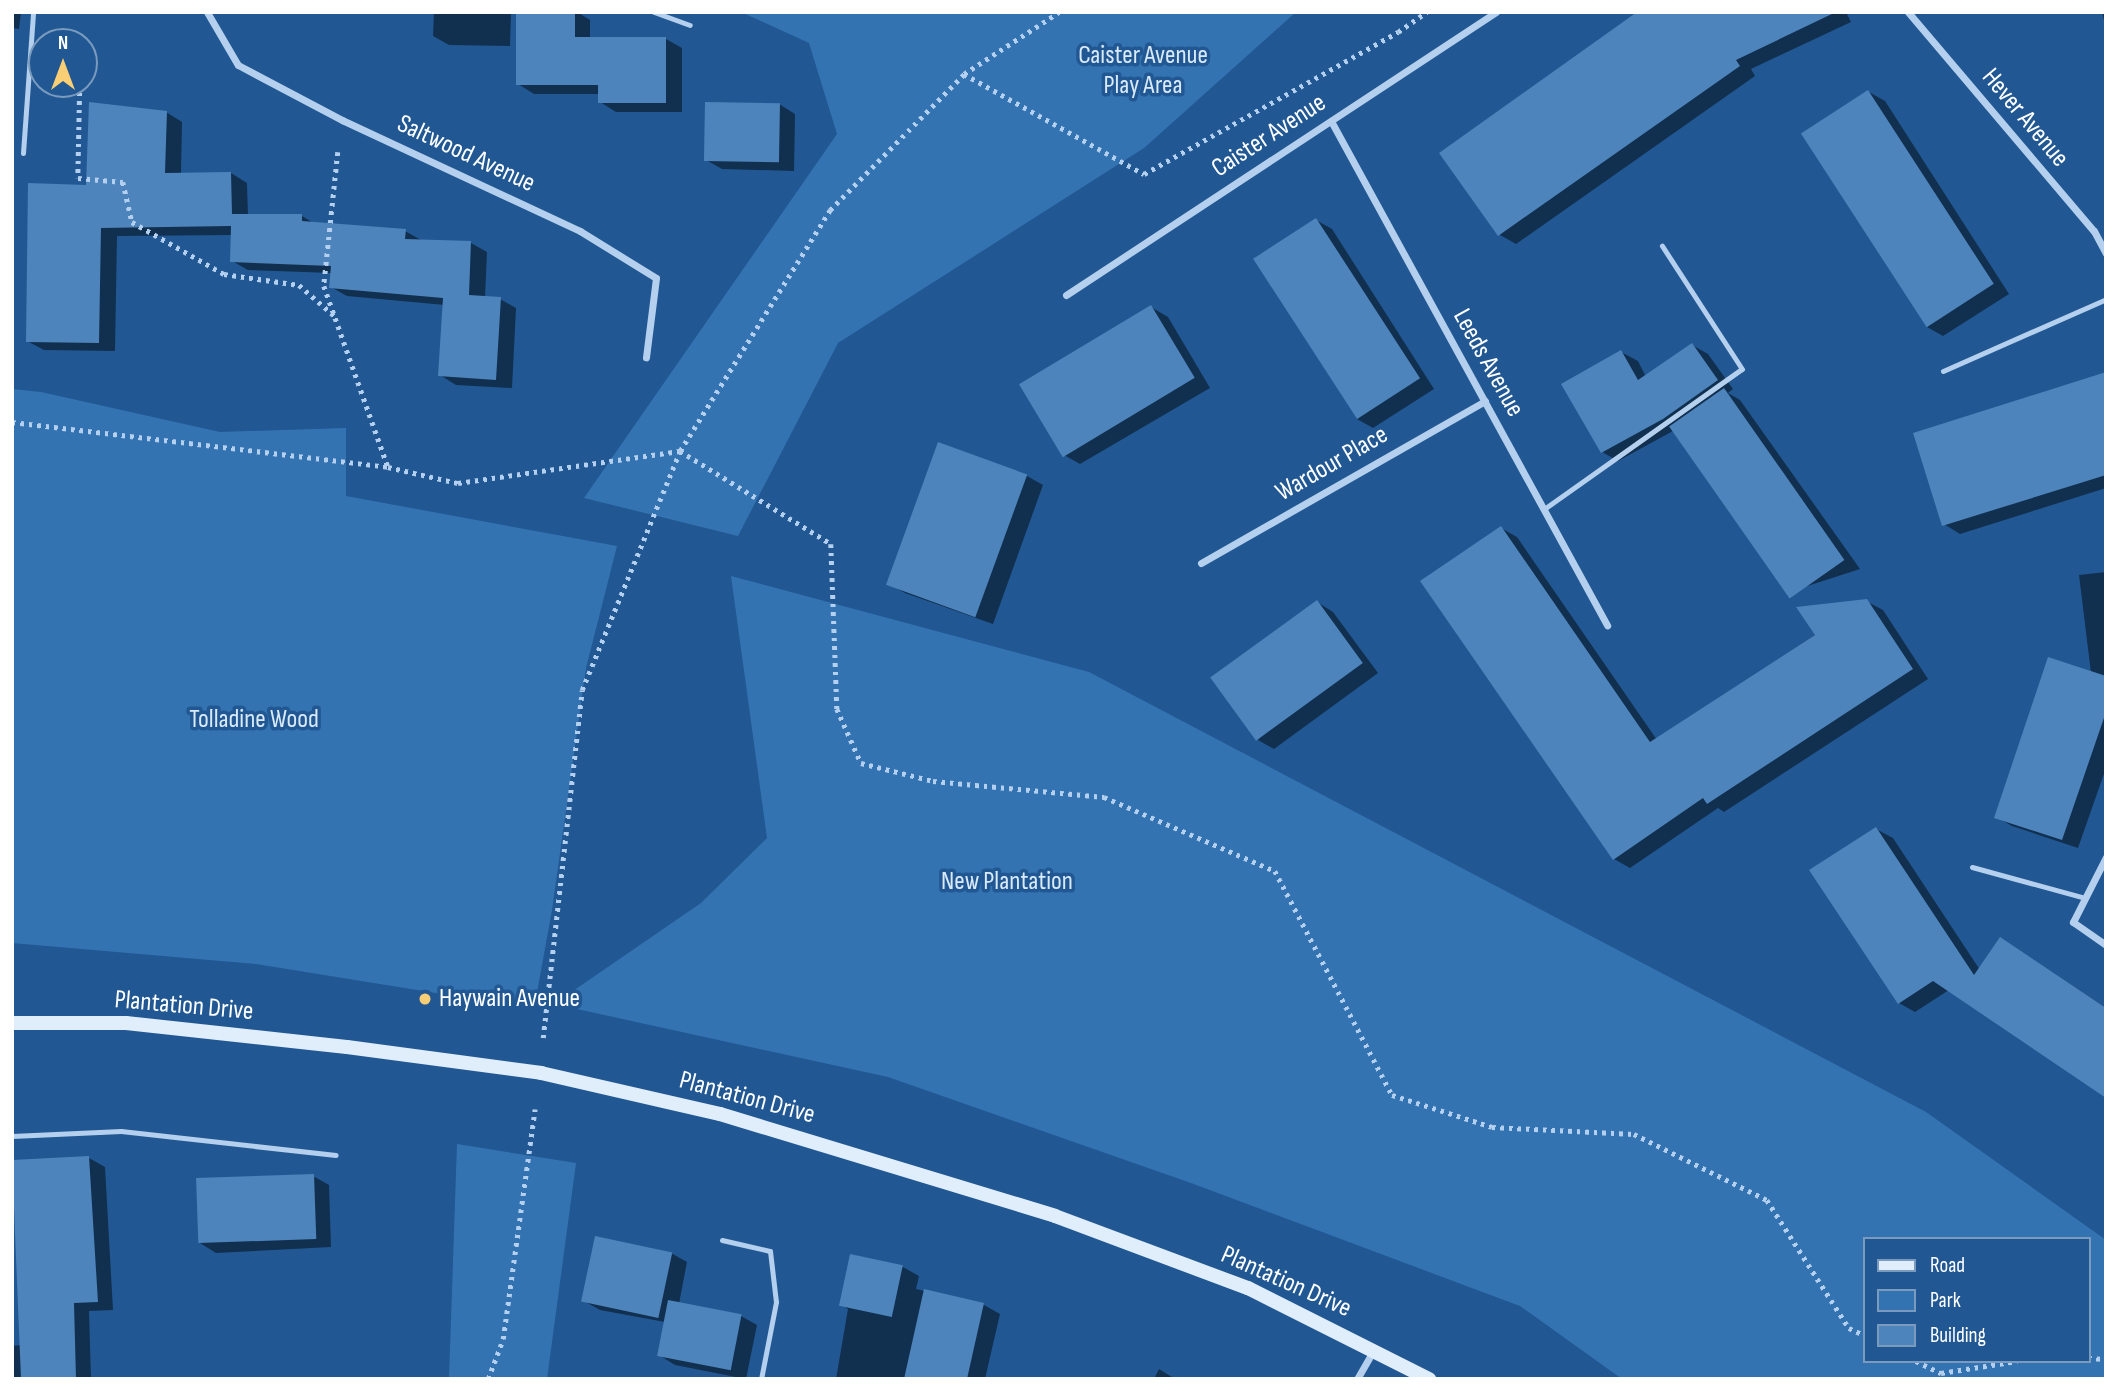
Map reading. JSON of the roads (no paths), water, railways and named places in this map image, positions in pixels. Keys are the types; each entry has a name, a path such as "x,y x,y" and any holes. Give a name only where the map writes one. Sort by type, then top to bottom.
{"street":[{"name":"Saltwood Avenue","path":"207,12 238,65 342,120 580,231 656,278 646,357"},
{"name":"Caister Avenue","path":"1066,295 1496,12"},
{"name":"Hever Avenue","path":"1908,12 2094,231 2106,254"},
{"name":"Leeds Avenue","path":"1331,121 1608,625"},
{"name":"Wardour Place","path":"1201,563 1485,401"},
{"path":"2106,857 2073,922 2106,945"},
{"name":"Plantation Drive","path":"12,1023 126,1023 346,1047 541,1073 720,1114 1055,1216 1248,1288 1429,1379"},
{"path":"1357,1379 1374,1349"}],"lane":[{"path":"23,153 33,12"},
{"path":"654,12 690,25"},
{"path":"1544,509 1742,369 1662,246"},
{"path":"1943,371 2106,299"},
{"path":"1972,867 2085,898"},
{"path":"12,1136 121,1130 337,1155"},
{"path":"722,1240 770,1251 776,1303 761,1379"}],"place":[{"name":"Haywain Avenue","path":"425,999"}],"park label":[{"name":"Caister Avenue Play Area","path":"1143,71"},
{"name":"Tolladine Wood","path":"254,720"},
{"name":"New Plantation","path":"1007,882"}]}
